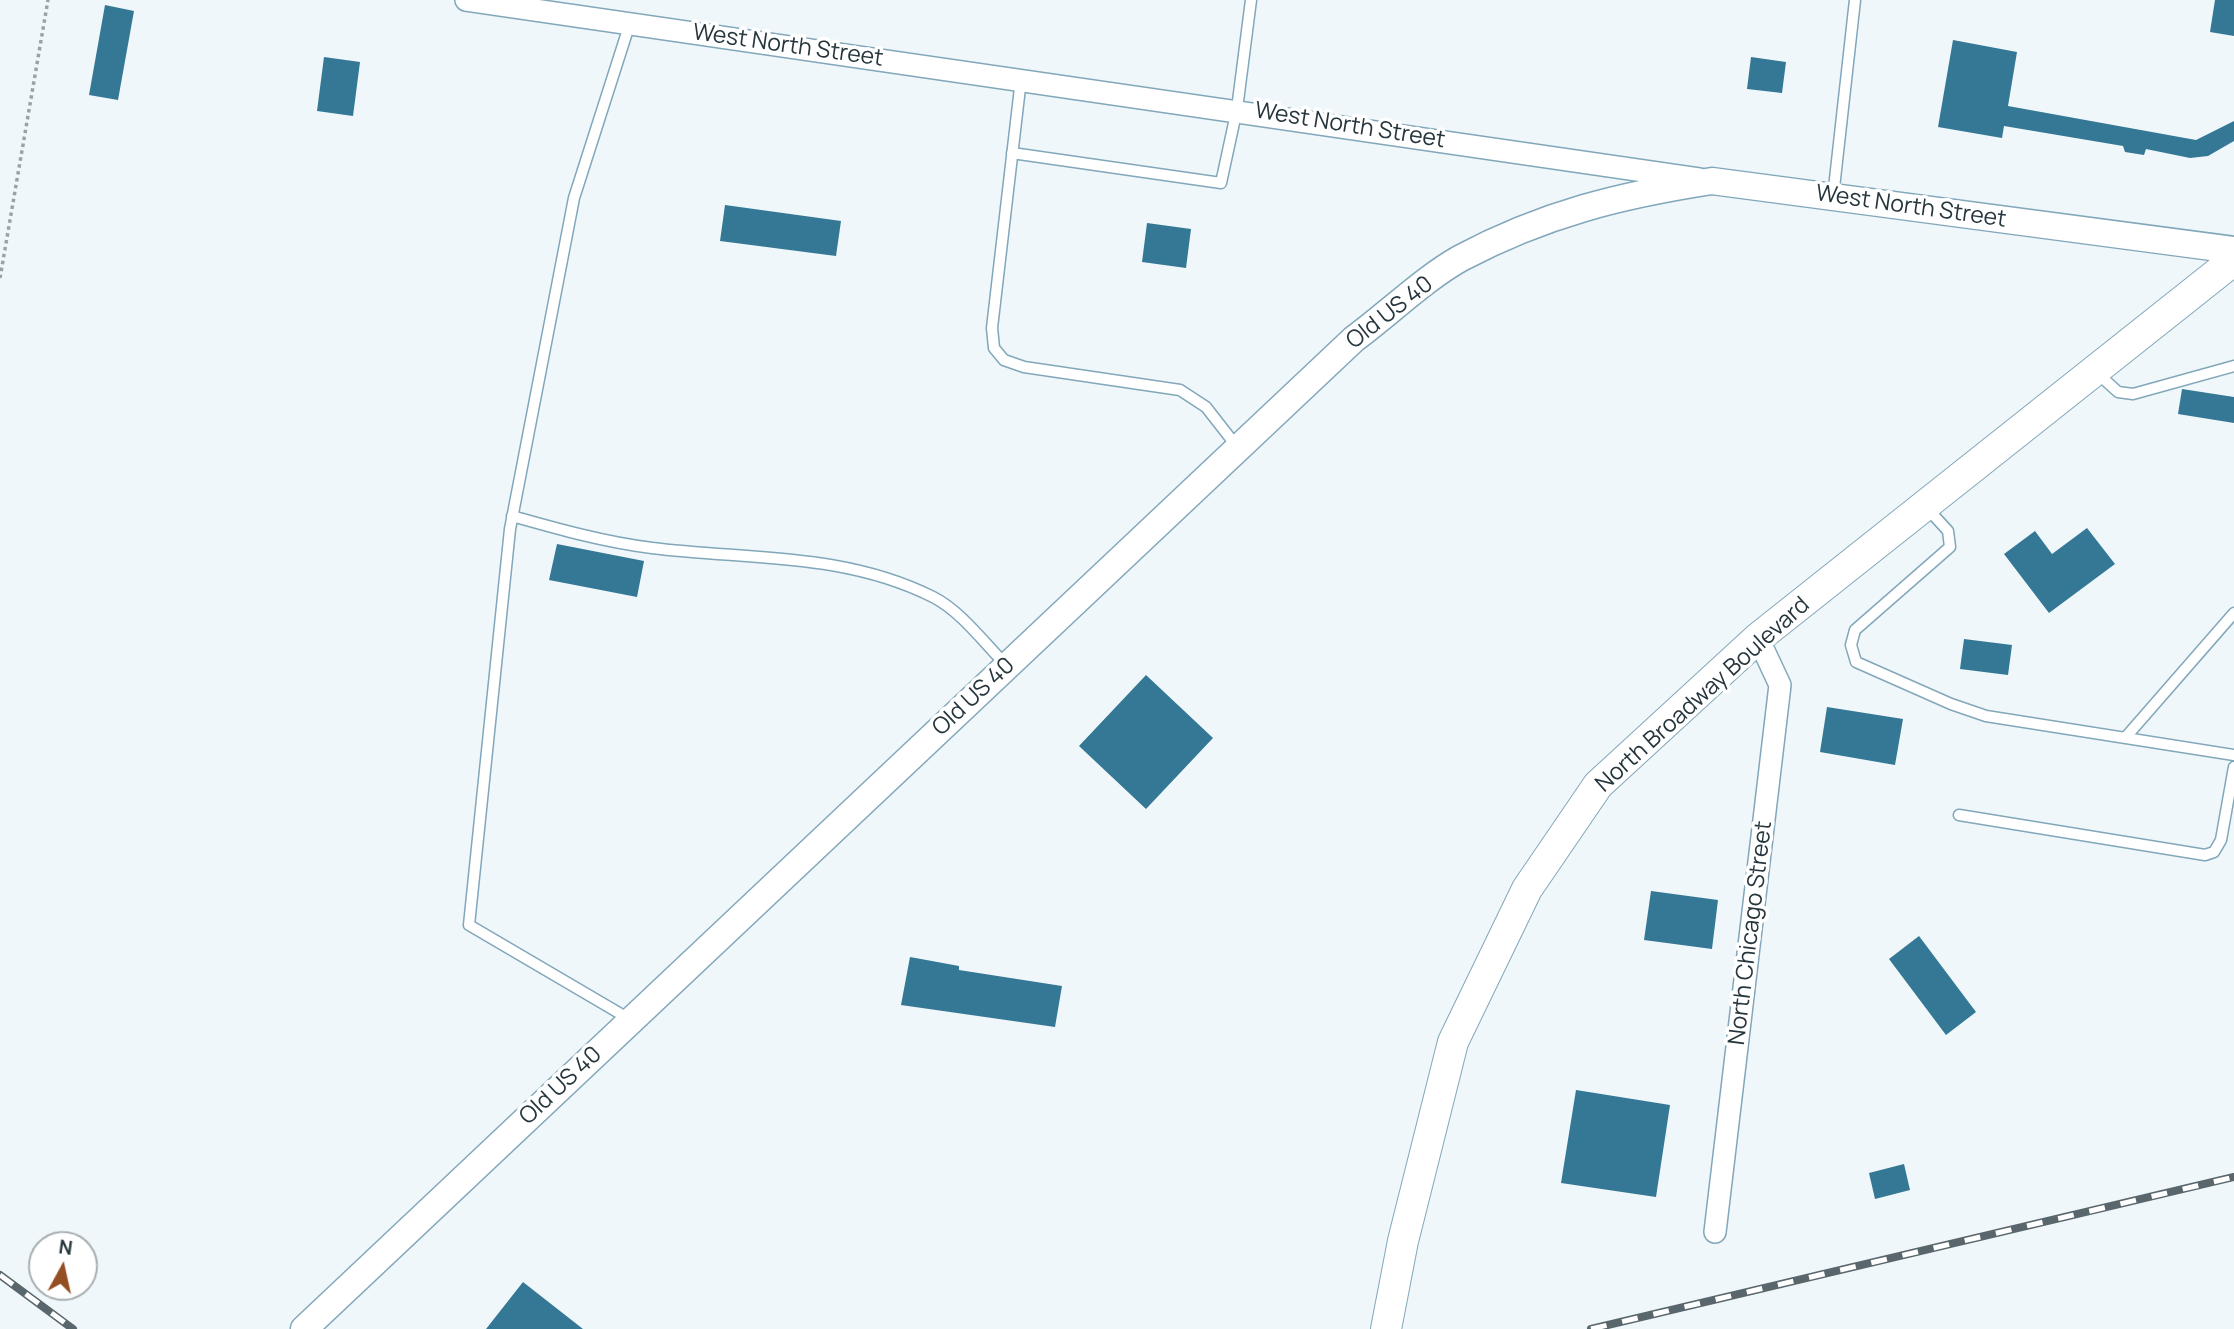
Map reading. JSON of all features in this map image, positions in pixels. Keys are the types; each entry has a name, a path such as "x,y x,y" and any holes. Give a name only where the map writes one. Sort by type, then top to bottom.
{"main road":[{"name":"North Broadway Boulevard","path":"1386,1329 1403,1241 1453,1042 1527,888 1598,785 1758,638 2234,260"}],"street":[{"name":"West North Street","path":"466,0 1237,109 1712,181 2234,250"},
{"name":"Old US 40","path":"304,1329 1354,339 1459,259 1550,216 1639,192 1712,181"},
{"name":"North Chicago Street","path":"1715,1232 1780,685 1758,638"}],"lane":[{"path":"1012,153 1221,183 1237,109 1251,0"},
{"path":"1833,197 1855,0"},
{"path":"630,23 573,198 512,516 469,925 631,1021"},
{"path":"1021,79 992,328 994,348 1004,360 1024,367 1180,390 1206,407 1238,448"},
{"path":"2095,371 2118,392 2133,394 2234,366"},
{"path":"1925,506 1948,531 1950,547 1855,630 1851,645 1856,662 1951,704 1986,716 2234,755"},
{"path":"512,516 578,535 651,548 802,558 871,575 935,598 1007,666"},
{"path":"2125,738 2234,613"},
{"path":"1959,815 2205,855 2214,852 2221,840 2234,767"}],"path":[{"path":"0,278 48,0"}],"building":[{"path":"2215,0 2234,0 2234,36 2210,32"},
{"path":"105,5 134,11 118,100 89,95"},
{"path":"1953,40 2017,52 2008,106 2196,140 2234,121 2234,141 2208,156 2190,158 2146,149 2144,155 2125,152 2123,146 2004,126 2002,138 1938,127"},
{"path":"324,57 360,62 353,116 317,111"},
{"path":"1751,57 1786,62 1782,93 1747,89"},
{"path":"725,205 841,221 836,256 720,241"},
{"path":"1147,223 1191,229 1186,268 1142,262"},
{"path":"2182,389 2234,397 2234,423 2178,414"},
{"path":"2087,528 2115,564 2049,613 2004,554 2035,531 2052,554"},
{"path":"557,544 644,561 637,597 549,580"},
{"path":"1964,639 2012,645 2008,675 1960,669"},
{"path":"1146,675 1213,738 1146,809 1079,746"},
{"path":"1827,707 1903,719 1895,765 1820,752"},
{"path":"1651,891 1718,900 1712,949 1644,940"},
{"path":"1919,936 1976,1012 1946,1035 1889,959"},
{"path":"910,957 959,966 959,970 1062,986 1055,1027 901,1005"},
{"path":"1576,1090 1670,1105 1656,1197 1561,1183"},
{"path":"1904,1164 1910,1190 1875,1199 1869,1173"},
{"path":"523,1282 583,1329 486,1329"}],"railway":[{"path":"1591,1329 2234,1177"},
{"path":"0,1275 73,1329"}]}
